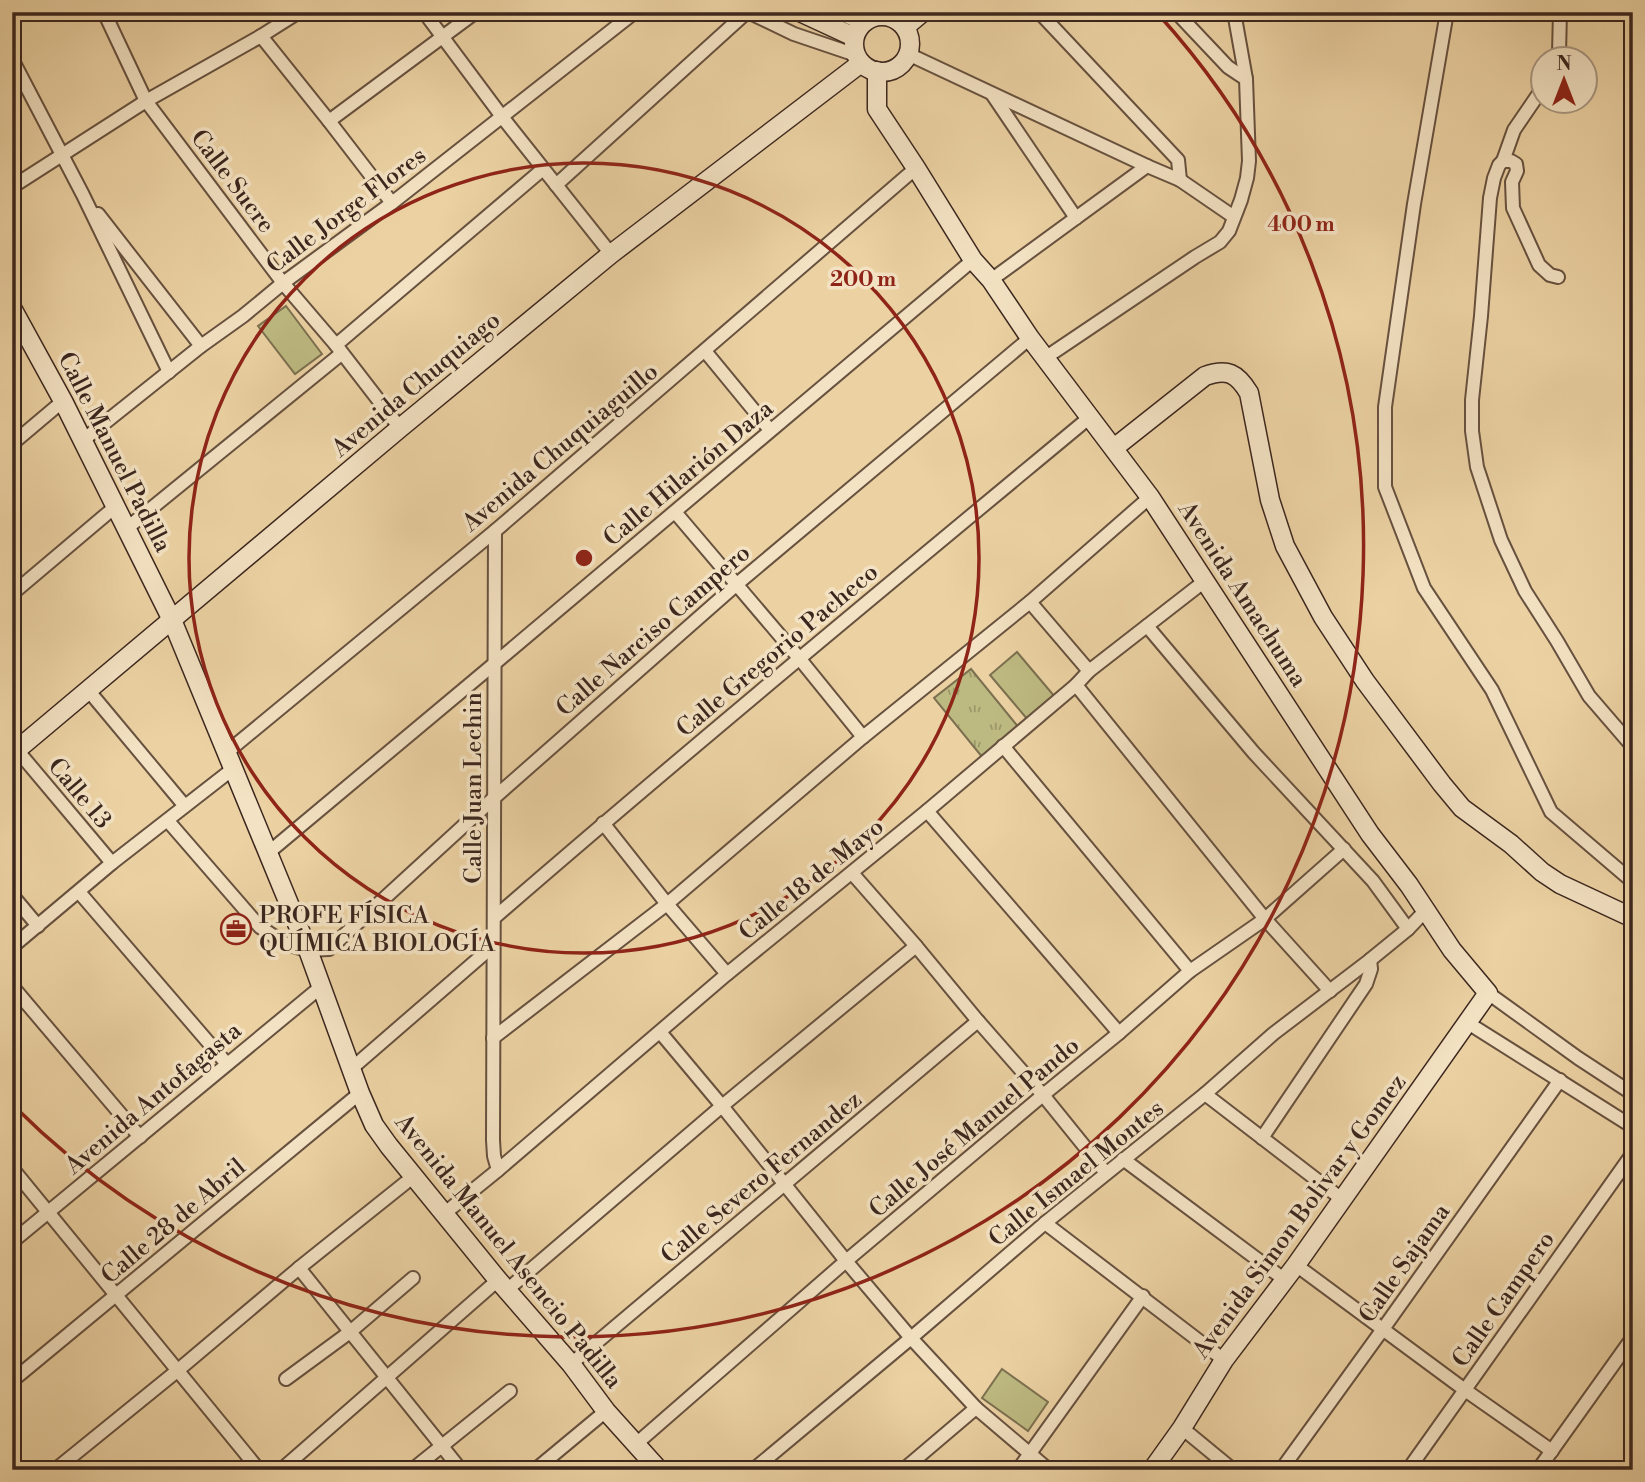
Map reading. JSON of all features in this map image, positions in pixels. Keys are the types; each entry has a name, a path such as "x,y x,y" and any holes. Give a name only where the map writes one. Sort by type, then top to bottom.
{"street":[{"name":"Calle Sucre","path":"104,12 146,101 283,283 400,428"},
{"path":"12,187 146,101 299,12"},
{"path":"424,12 611,254"},
{"path":"329,121 476,12"},
{"name":"Calle Jorge Flores","path":"82,441 283,283 392,204 635,12"},
{"path":"556,185 747,12 794,34 876,29"},
{"path":"800,12 909,36 908,54 903,62 887,71 868,68 876,29"},
{"path":"844,12 876,29"},
{"name":"Avenida Chuquiago","path":"14,752 876,29 923,12"},
{"path":"1039,12 1178,160 1180,180"},
{"path":"1176,12 1228,67 1246,79"},
{"path":"1045,358 1220,242 1229,231 1241,200 1249,161 1246,79 1234,12"},
{"path":"1447,12 1414,204 1385,407 1385,487 1423,588 1492,690 1551,812 1633,881"},
{"path":"1559,46 1560,12"},
{"path":"261,36 392,204"},
{"path":"908,54 1180,180 1234,218"},
{"path":"12,59 83,195 169,372"},
{"name":"Avenida Amachuma","path":"877,71 877,109 973,260 1150,497 1370,834 1452,950 1488,993 1633,1094"},
{"path":"992,94 1076,218"},
{"path":"1530,107 1514,130 1494,178 1490,198 1472,400 1472,432 1477,467 1500,540 1525,591 1588,696 1633,747"},
{"path":"1503,161 1516,164 1517,171 1512,182 1513,208 1539,265 1550,275 1558,277"},
{"path":"991,281 1146,166"},
{"name":"Avenida Chuquiaguillo","path":"12,947 112,863 168,821 230,760 916,168"},
{"path":"126,529 338,349 543,169"},
{"path":"83,195 201,346"},
{"name":"Calle Hilarión Daza","path":"268,853 973,260"},
{"name":"Calle Manuel Padilla","path":"12,308 63,401 172,620"},
{"name":"Calle Narciso Campero","path":"308,950 328,949 495,797 737,584 1030,338"},
{"path":"705,351 770,430"},
{"path":"1114,448 1205,376 1219,371 1229,373 1241,381 1249,393 1269,500 1285,546 1323,617 1365,681 1462,808 1560,884 1633,918"},
{"path":"12,444 63,401"},
{"name":"Calle Gregorio Pacheco","path":"494,918 799,658 1090,417"},
{"path":"493,1038 667,904 863,737 1030,602 1150,497"},
{"path":"12,594 116,507"},
{"path":"675,512 863,737"},
{"name":"Calle Juan Lechin","path":"495,531 493,1140 498,1170"},
{"name":"Calle 18 de Mayo","path":"445,1213 727,974 927,811 1089,671 1206,580"},
{"path":"1030,602 1089,671"},
{"name":"Avenida Manuel Asencio Padilla","path":"172,620 308,950 374,1125 503,1285 571,1364 606,1411 659,1470"},
{"path":"1147,626 1254,753 1373,881 1408,929"},
{"path":"1076,685 1265,919 1330,991"},
{"path":"88,690 184,805"},
{"path":"1003,746 1189,971"},
{"name":"Calle 13","path":"14,752 112,863"},
{"path":"927,811 1119,1033"},
{"path":"168,821 260,928 284,943 308,950"},
{"path":"603,823 727,974"},
{"name":"Calle José Manuel Pando","path":"636,1444 846,1261 1119,1033 1189,971 1265,919 1344,849"},
{"path":"852,873 1043,1095 1106,1173"},
{"path":"79,892 227,1064"},
{"path":"12,895 38,926"},
{"name":"Calle Ismael Montes","path":"753,1470 1045,1223 1205,1094 1273,1034 1370,961 1426,910"},
{"path":"351,1069 493,946"},
{"path":"281,1470 386,1377 503,1285 916,946"},
{"path":"1262,1138 1366,984 1371,969 1370,961"},
{"path":"12,986 140,1137"},
{"name":"Avenida Antofagasta","path":"12,1242 322,986"},
{"name":"Avenida Simon Bolivar y Gomez","path":"1152,1470 1182,1429 1224,1360 1296,1265 1488,993"},
{"name":"Calle Severo Fernandez","path":"571,1364 978,1021"},
{"path":"1468,1023 1633,1127"},
{"path":"660,1032 911,1338 976,1408 1049,1470"},
{"name":"Calle Sajama","path":"1281,1470 1560,1080"},
{"name":"Calle 28 de Abril","path":"12,1381 360,1093"},
{"path":"1205,1094 1342,1200"},
{"name":"Calle Campero","path":"1409,1470 1633,1153"},
{"path":"1123,1159 1285,1280"},
{"path":"12,1168 259,1470"},
{"path":"56,1469 414,1175"},
{"path":"1045,1223 1224,1360"},
{"path":"1296,1265 1552,1451"},
{"path":"299,1268 461,1470"},
{"path":"286,1380 350,1332 413,1278"},
{"path":"1018,1470 1143,1296"},
{"path":"1538,1470 1633,1337"},
{"path":"412,1470 510,1391"},
{"path":"903,1470 976,1408"},
{"path":"535,1470 606,1411"},
{"path":"1182,1429 1233,1470"}],"green space":[{"path":"286,306 322,354 295,374 258,326"},
{"path":"1017,652 1055,697 1028,720 990,675"},
{"path":"971,669 1020,729 983,758 934,698"},
{"path":"1002,1369 1048,1402 1028,1431 982,1398"}],"place":[{"name":"PROFE FÍSICA QUÍMICA BIOLOGÍA","path":"236,929"}]}
